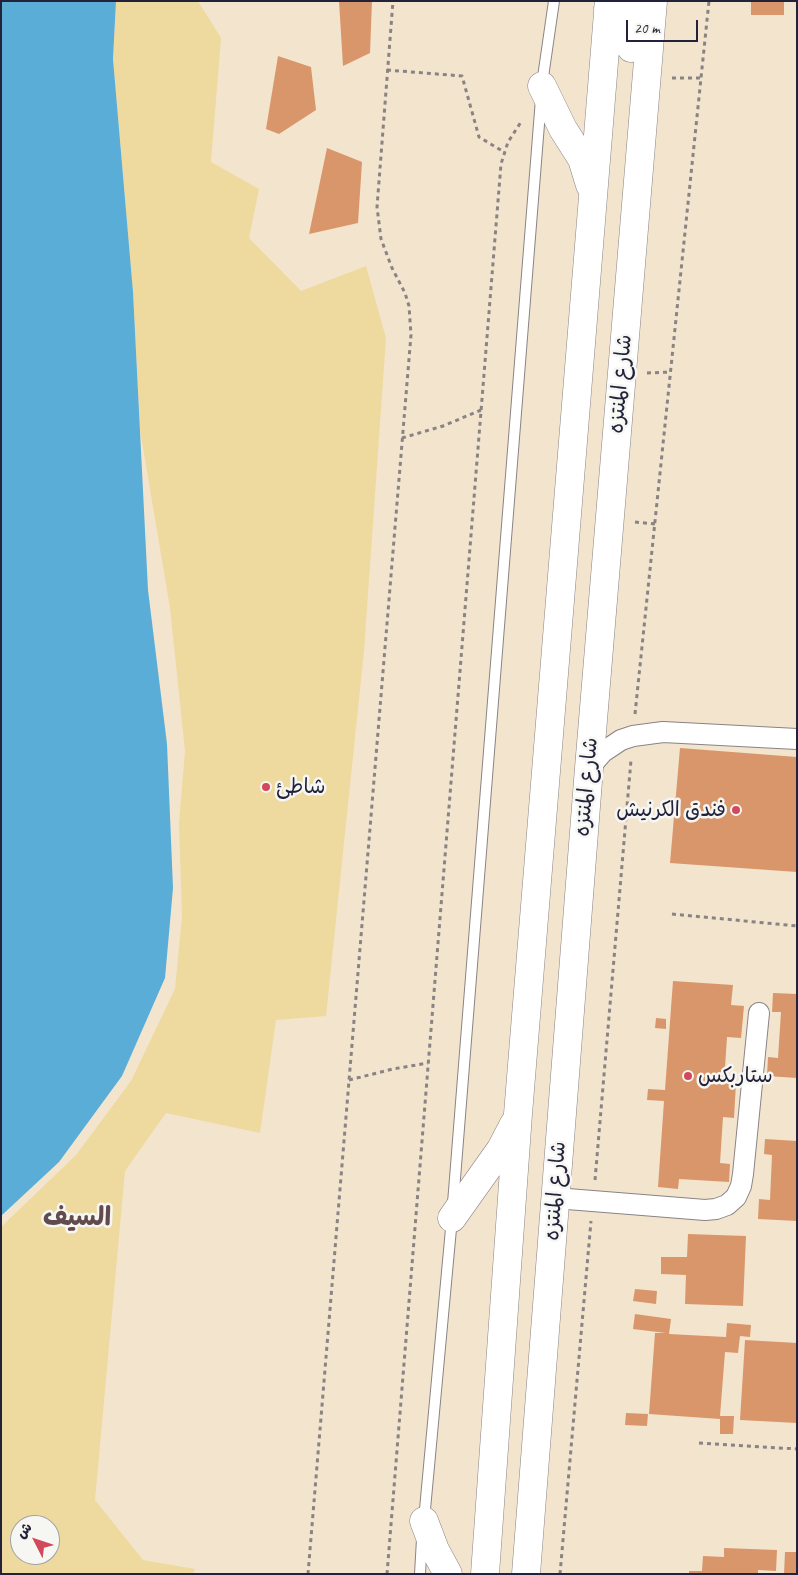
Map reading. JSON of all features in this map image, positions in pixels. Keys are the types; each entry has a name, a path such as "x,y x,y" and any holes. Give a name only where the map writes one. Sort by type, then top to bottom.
{"main road":[{"name":"شارع المنتزه","path":"526,1574 589,768 653,1"},
{"path":"608,5 624,2 633,11 624,147 626,177 635,216"},
{"name":"شارع المنتزه","path":"485,1574 518,1114 608,5"},
{"path":"542,86 563,129 582,160 592,193"},
{"path":"452,1218 501,1149 518,1114"},
{"path":"424,1521 435,1550 448,1574"}],"street":[{"path":"589,768 603,752 621,740 633,736 663,732 797,739"},
{"path":"555,1198 716,1210 727,1205 736,1197 742,1186 759,1013"}],"lane":[{"path":"420,1574 452,1218 542,86 554,1"}],"path":[{"path":"308,1574 411,321 405,293 392,268 381,239 377,207 393,1"},
{"path":"560,1574 633,736 709,1"},
{"path":"387,70 462,76 479,137 504,152"},
{"path":"387,1574 500,174 504,152 522,121"},
{"path":"402,438 443,426 481,410"},
{"path":"672,914 797,926"},
{"path":"349,1080 428,1063"},
{"path":"698,1443 797,1448"}],"sand":[{"name":"شاطئ","path":"116,1 198,1 221,38 211,162 259,189 249,238 301,291 366,266 386,338 364,651 326,1016 276,1020 260,1133 166,1113 125,1171 95,1500 143,1560 195,1569 193,1574 1,1574 1,1227 76,1155 131,1081 175,989 182,916 179,823 185,751 170,608 140,430 133,292 113,59"}],"water":[{"path":"1,1 116,1 113,59 133,292 148,590 167,744 173,888 165,978 122,1076 59,1162 1,1216"}],"building":[{"path":"339,1 372,1 370,53 343,66"},
{"path":"751,1 784,1 784,15 751,15"},
{"path":"278,56 311,67 316,110 279,134 266,129"},
{"path":"327,148 362,162 358,223 309,234"},
{"name":"فندق الكرنيش","path":"680,748 797,757 797,872 670,863"},
{"path":"673,981 733,985 731,1005 744,1006 741,1038 727,1037 724,1083 736,1083 734,1118 723,1117 720,1163 730,1164 729,1182 679,1179 678,1189 658,1187 664,1101 647,1100 648,1089 665,1090"},
{"path":"773,993 797,994 797,1078 767,1076 768,1057 778,1058 781,1012 772,1012"},
{"path":"656,1018 666,1019 666,1029 655,1028"},
{"path":"765,1139 797,1141 797,1221 758,1219 759,1199 770,1200 772,1155 764,1154"},
{"path":"688,1234 746,1236 743,1306 685,1304 686,1275 661,1274 661,1257 687,1257"},
{"path":"635,1289 657,1291 656,1304 633,1301"},
{"path":"635,1314 671,1319 669,1334 726,1337 727,1323 751,1325 750,1337 740,1336 738,1353 725,1352 720,1416 734,1416 733,1434 720,1434 720,1419 649,1414 655,1333 666,1333 633,1329"},
{"path":"745,1340 797,1343 797,1423 740,1420"},
{"path":"626,1413 648,1414 647,1426 625,1425"},
{"path":"724,1548 777,1550 776,1571 758,1570 758,1574 689,1574 689,1571 702,1571 703,1556 724,1557"},
{"path":"785,1552 797,1552 797,1574 784,1574"}],"place":[{"name":"شاطئ","path":"266,787"},
{"name":"فندق الكرنيش","path":"736,810"},
{"name":"ستاربكس","path":"688,1076"}],"district":[{"name":"السيف","path":"77,1218"}]}
